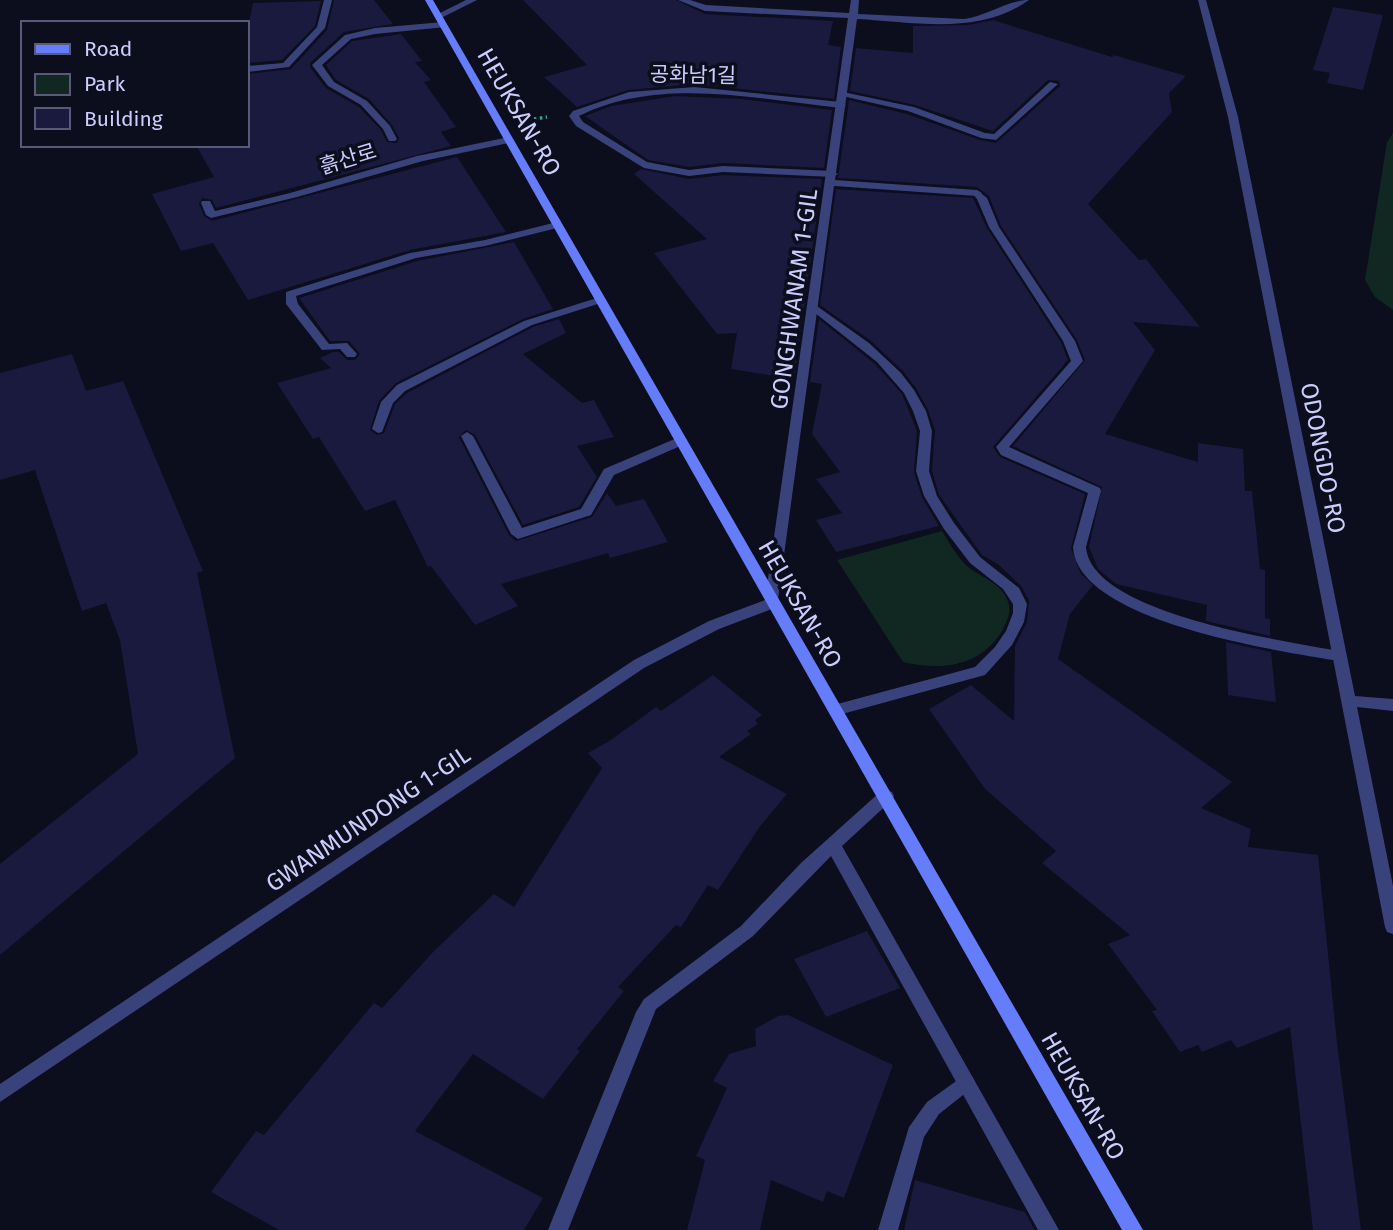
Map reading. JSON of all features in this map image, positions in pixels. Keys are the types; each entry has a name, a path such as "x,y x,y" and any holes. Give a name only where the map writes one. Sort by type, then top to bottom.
{"street":[{"path":"248,69 286,65 321,29 328,0"},
{"name":"HEUKSAN-RO","path":"429,0 1133,1230"},
{"path":"440,20 473,0"},
{"path":"682,0 705,8 974,22 1025,0"},
{"name":"GONGHWANAM 1-GIL","path":"772,603 855,0"},
{"name":"ODONGDO-RO","path":"1202,0 1233,117 1393,927"},
{"name":"흙산로","path":"392,139 387,128 364,103 331,84 317,65 348,37 440,20"},
{"path":"842,100 893,104 984,136 996,137 1053,84"},
{"name":"공화남1길","path":"832,178 723,169 689,173 644,166 579,124 574,117 576,113 629,95 689,90 842,100"},
{"name":"흙산로","path":"206,203 211,215 421,158 509,140"},
{"path":"832,178 977,193 982,198 994,227 1069,341 1077,361 1002,447 1005,452 1095,491 1079,547 1085,566 1106,587 1173,621 1339,656"},
{"path":"351,355 343,345 326,348 292,304 290,294 414,255 485,243 557,225"},
{"path":"378,429 387,402 401,388 528,323 600,300"},
{"path":"814,307 861,341 902,384 917,407 927,432 922,466 928,487 941,514 977,562 1012,591 1019,600 1020,608 1009,638 991,663 980,671 835,710"},
{"path":"467,436 518,534 586,512 609,472 681,441"},
{"name":"GWANMUNDONG 1-GIL","path":"0,1094 639,664 714,625 772,603"},
{"path":"1348,701 1393,705"},
{"path":"558,1230 645,1012 657,997 747,932 807,867 886,796"},
{"path":"833,844 1049,1230"},
{"path":"888,1230 916,1133 933,1108 966,1082"}],"green space":[{"path":"1393,133 1393,310 1375,297 1365,280 1387,142"},
{"path":"942,531 963,562 1002,591 1009,605 1008,618 993,643 971,659 945,666 903,662 837,560"}],"building":[{"path":"334,0 374,0 393,24 344,32 310,63 310,67 326,88 359,107 381,130 387,142 397,143 399,138 392,125 369,99 336,80 326,65 352,41 401,34 422,61 415,62 431,80 424,82 456,127 441,132 451,146 216,208 212,200 202,198 199,204 204,216 212,221 457,157 506,232 410,250 248,300 213,243 181,251 152,194 214,177 197,147 248,147 248,74 291,69 327,30"},
{"path":"523,0 676,0 705,14 833,21 828,45 841,47 834,99 695,84 628,90 577,107 544,77 587,65"},
{"path":"321,1 315,26 282,60 248,63 248,27 253,3"},
{"path":"1333,7 1383,15 1363,90 1327,83 1330,73 1313,70"},
{"path":"993,20 1112,57 1114,55 1186,76 1169,93 1172,112 1088,204 1139,260 1146,259 1200,327 1133,322 1155,350 1105,434 1198,462 1198,443 1243,449 1245,491 1252,491 1260,569 1265,570 1265,618 1270,619 1270,636 1206,621 1207,605 1116,584 1098,569 1089,547 1102,487 1013,446 1085,360 1077,340 1001,226 989,196 977,187 838,178 849,100 907,114 980,140 996,143 1060,86 1059,81 1048,80 993,131 915,105 850,91 856,48 913,53 913,26 968,25"},
{"path":"675,96 742,99 832,110 824,168 723,163 689,167 648,160 585,116 611,106"},
{"path":"641,169 689,179 723,175 822,179 794,379 731,369 737,333 717,334 654,253 707,239 634,174"},
{"path":"836,189 973,198 987,228 1061,342 1068,360 993,447 1000,457 1085,494 1071,548 1081,574 1093,585 1070,614 1058,659 1232,782 1201,808 1251,829 1248,847 1318,855 1337,1043 1361,1230 1313,1230 1290,1027 1237,1048 1231,1040 1202,1052 1198,1045 1180,1052 1152,1011 1157,1010 1108,944 1130,935 1042,863 1056,851 985,789 929,709 971,685 1014,721 1015,646 1027,622 1029,600 1021,586 999,565 982,555 939,495 932,471 935,430 916,388 903,371 871,341 820,305"},
{"path":"514,242 553,309 523,319 396,383 379,401 370,430 377,435 384,433 395,404 407,393 533,327 559,319 566,333 523,354 582,403 594,400 614,437 577,446 597,477 579,507 523,525 475,435 466,430 459,437 509,535 516,541 592,517 607,493 616,506 644,499 668,542 610,558 608,553 501,584 518,606 475,625 431,566 428,567 395,500 365,511 319,437 313,439 277,383 331,368 320,358 333,352 339,352 347,360 355,360 360,354 349,341 330,341 299,298 417,261"},
{"path":"819,319 875,364 902,394 917,431 914,472 922,497 939,526 836,552 816,520 842,513 816,479 840,472 812,434 822,384 810,382"},
{"path":"72,354 86,391 123,381 203,571 197,573 235,758 0,955 0,864 138,754 120,640 106,603 82,611 35,470 0,480 0,373"},
{"path":"1226,642 1271,652 1276,702 1228,695"},
{"path":"713,675 762,715 755,720 758,724 747,731 751,734 719,757 787,794 761,825 718,890 708,885 681,927 676,925 618,987 624,991 577,1049 580,1051 543,1099 473,1054 415,1131 543,1198 524,1230 279,1230 211,1192 256,1131 264,1135 374,1003 382,1008 434,951 494,894 514,907 602,768 588,753 611,740 656,707 661,711"},
{"path":"867,931 900,988 826,1017 794,959"},
{"path":"788,1015 893,1065 844,1198 827,1191 823,1202 771,1180 760,1230 687,1230 705,1160 696,1156 727,1088 713,1081 729,1054 756,1046 755,1029 778,1016"},
{"path":"915,1180 1025,1212 1035,1230 904,1230"}]}
